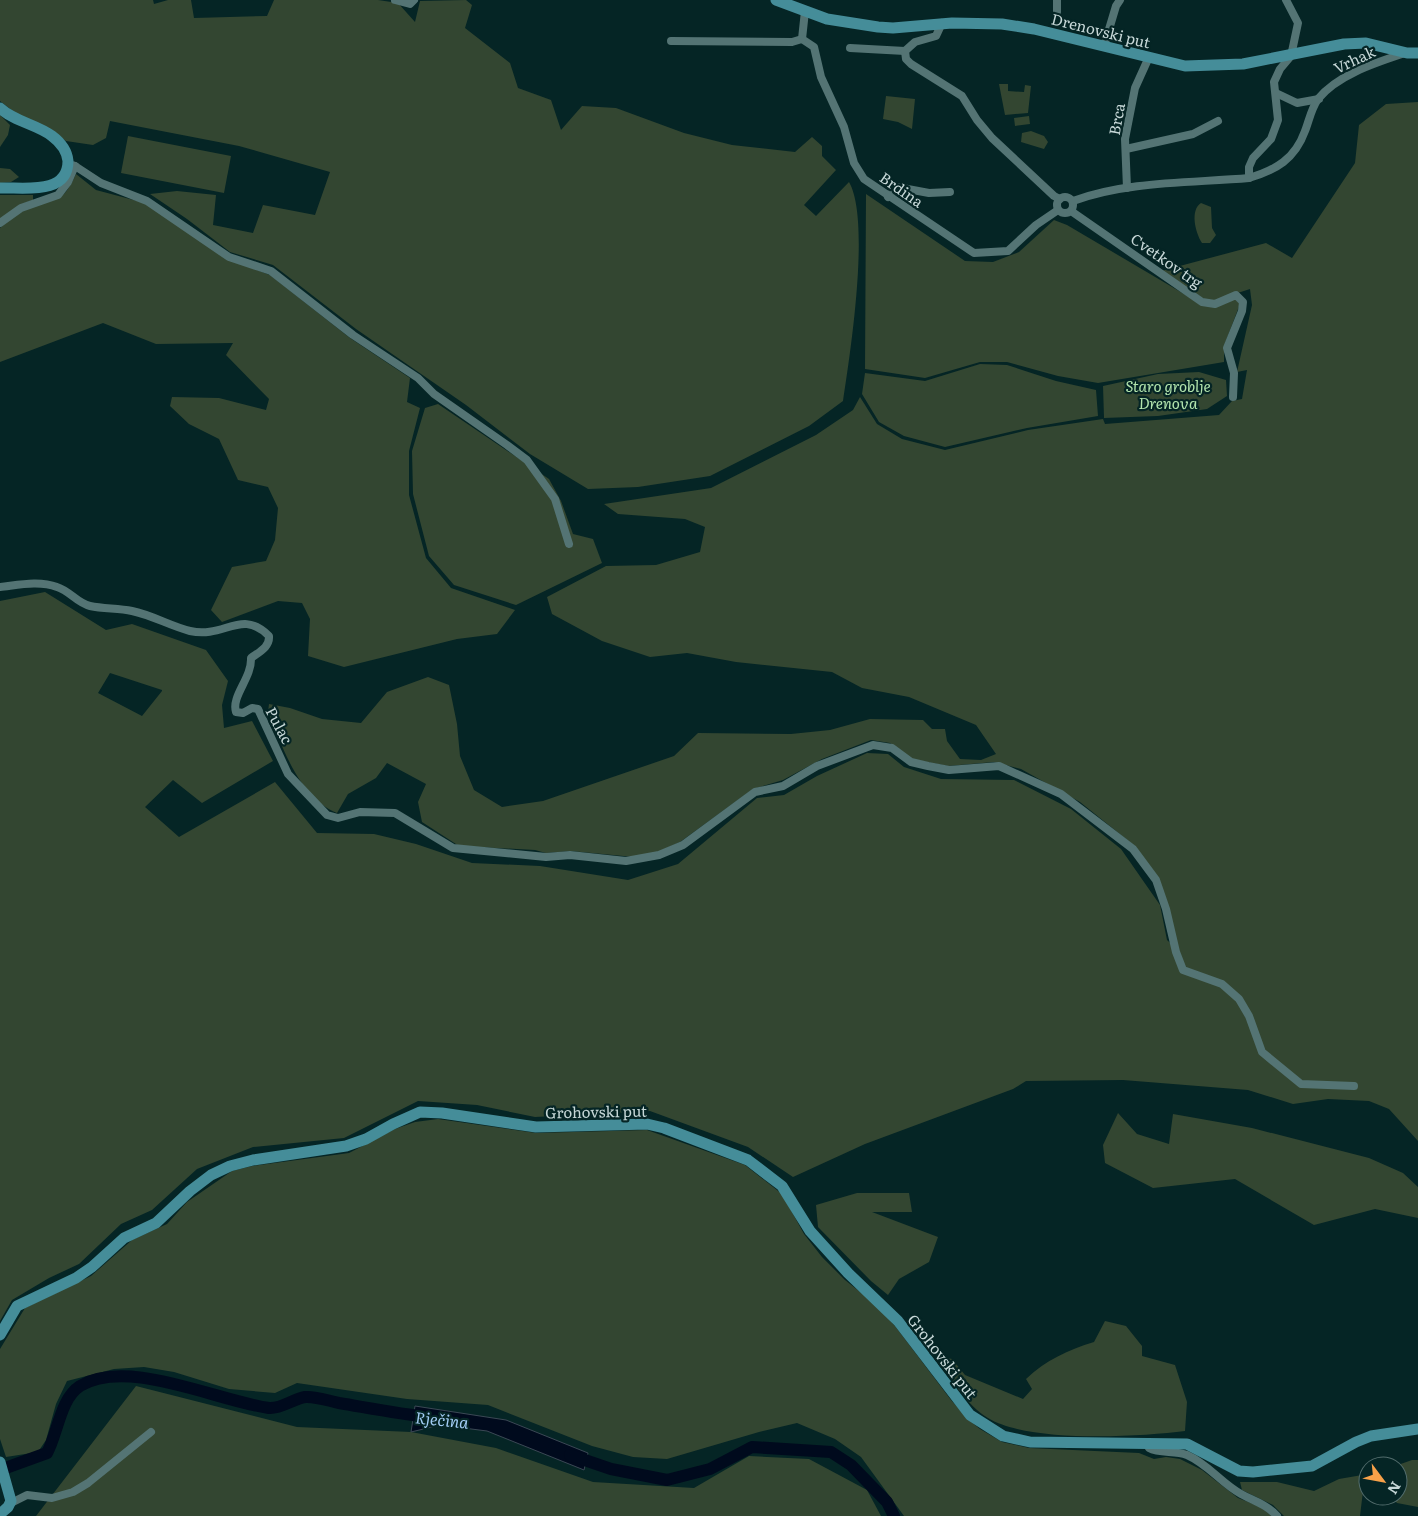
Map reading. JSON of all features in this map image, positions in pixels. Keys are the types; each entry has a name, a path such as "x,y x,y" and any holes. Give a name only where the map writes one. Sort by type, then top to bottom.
{"main road":[{"name":"Drenovski put","path":"776,0 836,20 893,28 942,24 989,24 1034,28 1185,66 1216,66 1291,56 1335,46 1366,43 1412,53"},
{"path":"0,108 23,123 52,136 64,148 71,165 63,177 49,186 0,188"},
{"name":"Grohovski put","path":"0,1335 17,1306 84,1272 124,1238 156,1223 190,1191 211,1175 230,1166 253,1160 346,1146 366,1139 420,1112 442,1113 536,1127 647,1124 664,1128 748,1160 782,1186 810,1231 848,1273 898,1321 955,1397 982,1424 1003,1436 1030,1442 1146,1443 1194,1446 1239,1471 1276,1472 1312,1466 1356,1442 1372,1436 1418,1429"},
{"path":"0,1462 10,1498 0,1514"}],"street":[{"path":"396,0 410,4 414,0"},
{"path":"1057,0 1057,12"},
{"path":"1104,46 1116,6 1120,0"},
{"path":"1073,201 1092,194 1127,188 1249,178 1249,167 1252,158 1271,139 1278,120 1274,82 1280,69 1291,56 1298,23 1286,0"},
{"path":"671,41 792,42 802,39 805,11"},
{"path":"850,48 905,51 915,42 936,36 942,24"},
{"name":"Brdina","path":"802,39 814,46 821,77 844,127 854,163 864,179 888,197 974,253 1008,252 1036,225 1058,210"},
{"path":"905,51 906,59 911,64 962,96 977,120 992,138 1054,196 1060,199"},
{"name":"Vrhak","path":"1249,178 1266,173 1287,161 1304,134 1319,99 1334,82 1384,60 1412,53"},
{"name":"Brca","path":"1127,188 1125,139 1136,88 1149,57"},
{"path":"1276,93 1296,103 1319,99"},
{"path":"1126,149 1193,134 1218,121"},
{"path":"0,223 21,208 58,195 68,182 71,165 101,183 146,201 229,257 271,271 353,334 418,378 434,394 526,460 555,499 569,544"},
{"path":"888,197 897,186 929,193 950,192"},
{"path":"1058,210 1057,206 1060,199 1065,196 1073,201"},
{"path":"1070,211 1073,201"},
{"name":"Cvetkov trg","path":"1058,210 1064,213 1070,211 1202,302 1215,304 1236,295 1243,302 1242,311 1227,348 1234,373 1233,397"},
{"name":"Pulac","path":"0,586 38,583 58,587 79,602 92,607 134,611 190,631 219,632 240,623 255,625 268,636 269,641 267,646 251,658 249,674 234,706 239,714 252,708 258,709 292,780 322,812 333,818 360,812 395,813 453,848 546,857 570,855 614,860 636,860 659,855 683,845 754,792 783,786 817,766 873,744 892,748 911,762 949,770 999,766 1061,794 1094,817 1137,853 1156,880 1180,965 1188,973 1222,984 1239,999 1249,1016 1264,1055 1280,1065 1293,1079 1301,1084 1354,1086"},
{"path":"10,1498 27,1495 52,1498 73,1492 88,1483 152,1432"},
{"path":"1146,1443 1148,1448 1153,1450 1176,1452 1195,1459 1241,1494 1262,1503 1277,1516"}],"green space":[{"path":"0,0 153,0 154,4 168,0 191,0 194,18 267,16 274,0 378,0 398,3 415,22 420,1 466,0 472,5 465,28 510,63 518,88 551,100 561,130 582,106 616,108 684,133 732,145 795,152 812,137 822,146 822,156 836,170 804,205 816,216 849,182 855,200 859,256 854,322 843,401 809,426 710,476 638,487 588,489 530,454 466,405 356,329 273,265 230,252 150,194 177,191 216,195 213,225 253,233 263,205 315,215 330,172 239,146 110,121 106,138 93,145 66,141 56,134 28,123 0,101"},
{"path":"999,84 1008,84 1008,91 1024,92 1025,85 1031,86 1028,113 1005,115"},
{"path":"886,96 915,99 912,129 898,122 883,119"},
{"path":"1418,102 1418,1141 1389,1109 1369,1101 1328,1099 1293,1104 1248,1090 1123,1080 1026,1081 1013,1089 865,1144 793,1177 748,1147 650,1111 535,1117 477,1105 418,1101 344,1138 253,1147 197,1169 152,1210 121,1224 79,1264 49,1278 12,1300 0,1321 0,601 45,592 106,630 132,624 206,650 228,681 222,705 224,728 252,721 273,761 202,803 173,780 145,807 179,837 275,782 317,833 374,834 416,844 472,863 540,866 628,880 678,864 757,798 784,795 817,776 867,753 888,754 904,767 941,779 1014,780 1071,809 1121,849 1160,905 1167,940 1179,951 1169,908 1136,847 1080,802 1021,769 994,762 948,766 911,759 890,743 871,740 822,759 783,780 753,789 680,842 658,852 634,857 571,851 546,853 535,850 459,846 422,822 418,802 426,784 387,763 376,778 348,794 337,813 324,806 312,796 294,770 268,712 269,704 290,708 322,719 361,723 387,692 428,677 449,685 457,724 460,756 474,790 502,807 543,801 674,756 698,733 791,734 830,730 870,719 923,720 932,729 945,729 947,741 960,759 981,760 996,754 976,725 909,697 862,688 832,672 736,662 687,653 650,657 602,641 552,614 547,597 606,566 656,565 700,552 705,527 685,519 618,514 604,504 711,488 816,435 853,410 860,397 877,424 902,439 945,450 1028,430 1103,419 1105,424 1219,415 1232,401 1242,399 1247,370 1237,372 1252,305 1250,289 1213,301 1204,299 1161,271 1266,243 1292,258 1355,163 1359,125 1386,104","holes":["110,673 162,690 142,716 98,693"]},
{"path":"0,115 10,125 8,135 0,147"},
{"path":"1029,116 1030,124 1015,126 1014,118"},
{"path":"1031,131 1044,136 1048,142 1044,149 1021,142 1022,133"},
{"path":"128,136 231,156 224,193 121,173"},
{"path":"0,168 10,169 19,177 11,182 0,183"},
{"path":"76,174 96,190 145,203 227,259 270,275 350,338 410,378 407,402 420,408 409,451 409,495 426,558 451,588 515,610 497,634 457,639 344,667 308,656 310,619 302,603 278,601 222,622 211,610 232,567 266,561 275,540 278,508 268,487 238,480 219,439 189,424 170,406 172,397 219,398 266,410 269,399 226,355 233,343 156,344 103,323 0,362 0,228 26,209 58,198 67,191"},
{"path":"866,194 965,261 993,262 1019,252 1054,220 1067,225 1201,304 1234,298 1240,304 1224,346 1224,362 1098,383 1058,376 1007,362 980,362 925,378 865,369"},
{"path":"0,195 33,195 33,200 20,205 0,220"},
{"path":"1201,203 1211,207 1212,228 1216,235 1210,243 1202,243 1197,233 1195,216"},
{"path":"980,364 1007,365 1056,381 1096,390 1098,416 1027,428 945,447 904,436 879,422 862,394 865,373 925,381"},
{"name":"Staro groblje Drenova","path":"1199,372 1226,380 1227,396 1207,409 1158,416 1104,418 1103,386 1158,374"},
{"path":"438,404 549,479 561,501 573,534 593,539 602,563 516,605 454,585 429,556 413,494 412,451 425,408"},
{"path":"1118,1113 1137,1134 1169,1144 1173,1114 1252,1128 1369,1158 1403,1173 1418,1187 1418,1218 1375,1209 1314,1225 1235,1179 1153,1188 1105,1163 1103,1145"},
{"path":"438,1119 536,1133 647,1130 745,1165 782,1194 804,1234 822,1257 845,1280 874,1303 895,1326 951,1400 980,1429 1002,1442 1029,1448 1139,1453 1154,1459 1166,1457 1180,1459 1202,1470 1238,1498 1261,1507 1272,1516 904,1516 861,1457 835,1439 797,1423 667,1459 633,1457 592,1446 488,1405 407,1399 297,1383 275,1393 229,1389 174,1372 144,1367 114,1369 67,1381 56,1404 46,1440 38,1452 6,1457 0,1439 0,1349 25,1308 91,1276 132,1240 167,1224 187,1202 232,1171 252,1166 349,1153 395,1129 415,1122"},
{"path":"857,1193 909,1193 912,1212 872,1212 938,1237 929,1262 899,1279 888,1295 871,1281 818,1227 816,1205"},
{"path":"1105,1321 1126,1326 1142,1346 1142,1356 1175,1365 1187,1402 1185,1431 1140,1435 1084,1436 1056,1435 1006,1426 988,1418 972,1406 937,1356 952,1359 965,1375 1023,1399 1032,1389 1026,1379 1041,1366 1058,1356 1094,1342"},
{"path":"136,1386 297,1427 411,1432 496,1448 593,1482 694,1488 749,1456 809,1459 867,1490 881,1516 36,1516"},
{"path":"1418,1460 1418,1507 1408,1505 1408,1461"},
{"path":"1358,1476 1358,1506 1361,1506 1360,1516 1284,1516 1273,1505 1242,1490 1240,1482 1277,1482 1314,1491 1339,1479"}],"water":[{"path":"415,1406 506,1420 588,1453 584,1470 487,1431 440,1425 411,1432"}],"waterway":[{"name":"Rječina","path":"0,1470 47,1453 68,1399 80,1386 99,1378 122,1376 147,1378 269,1408 309,1397 429,1417"},
{"name":"Rječina","path":"570,1455 611,1469 667,1480 710,1469 752,1447 831,1452 851,1465 887,1502 894,1516"}]}
